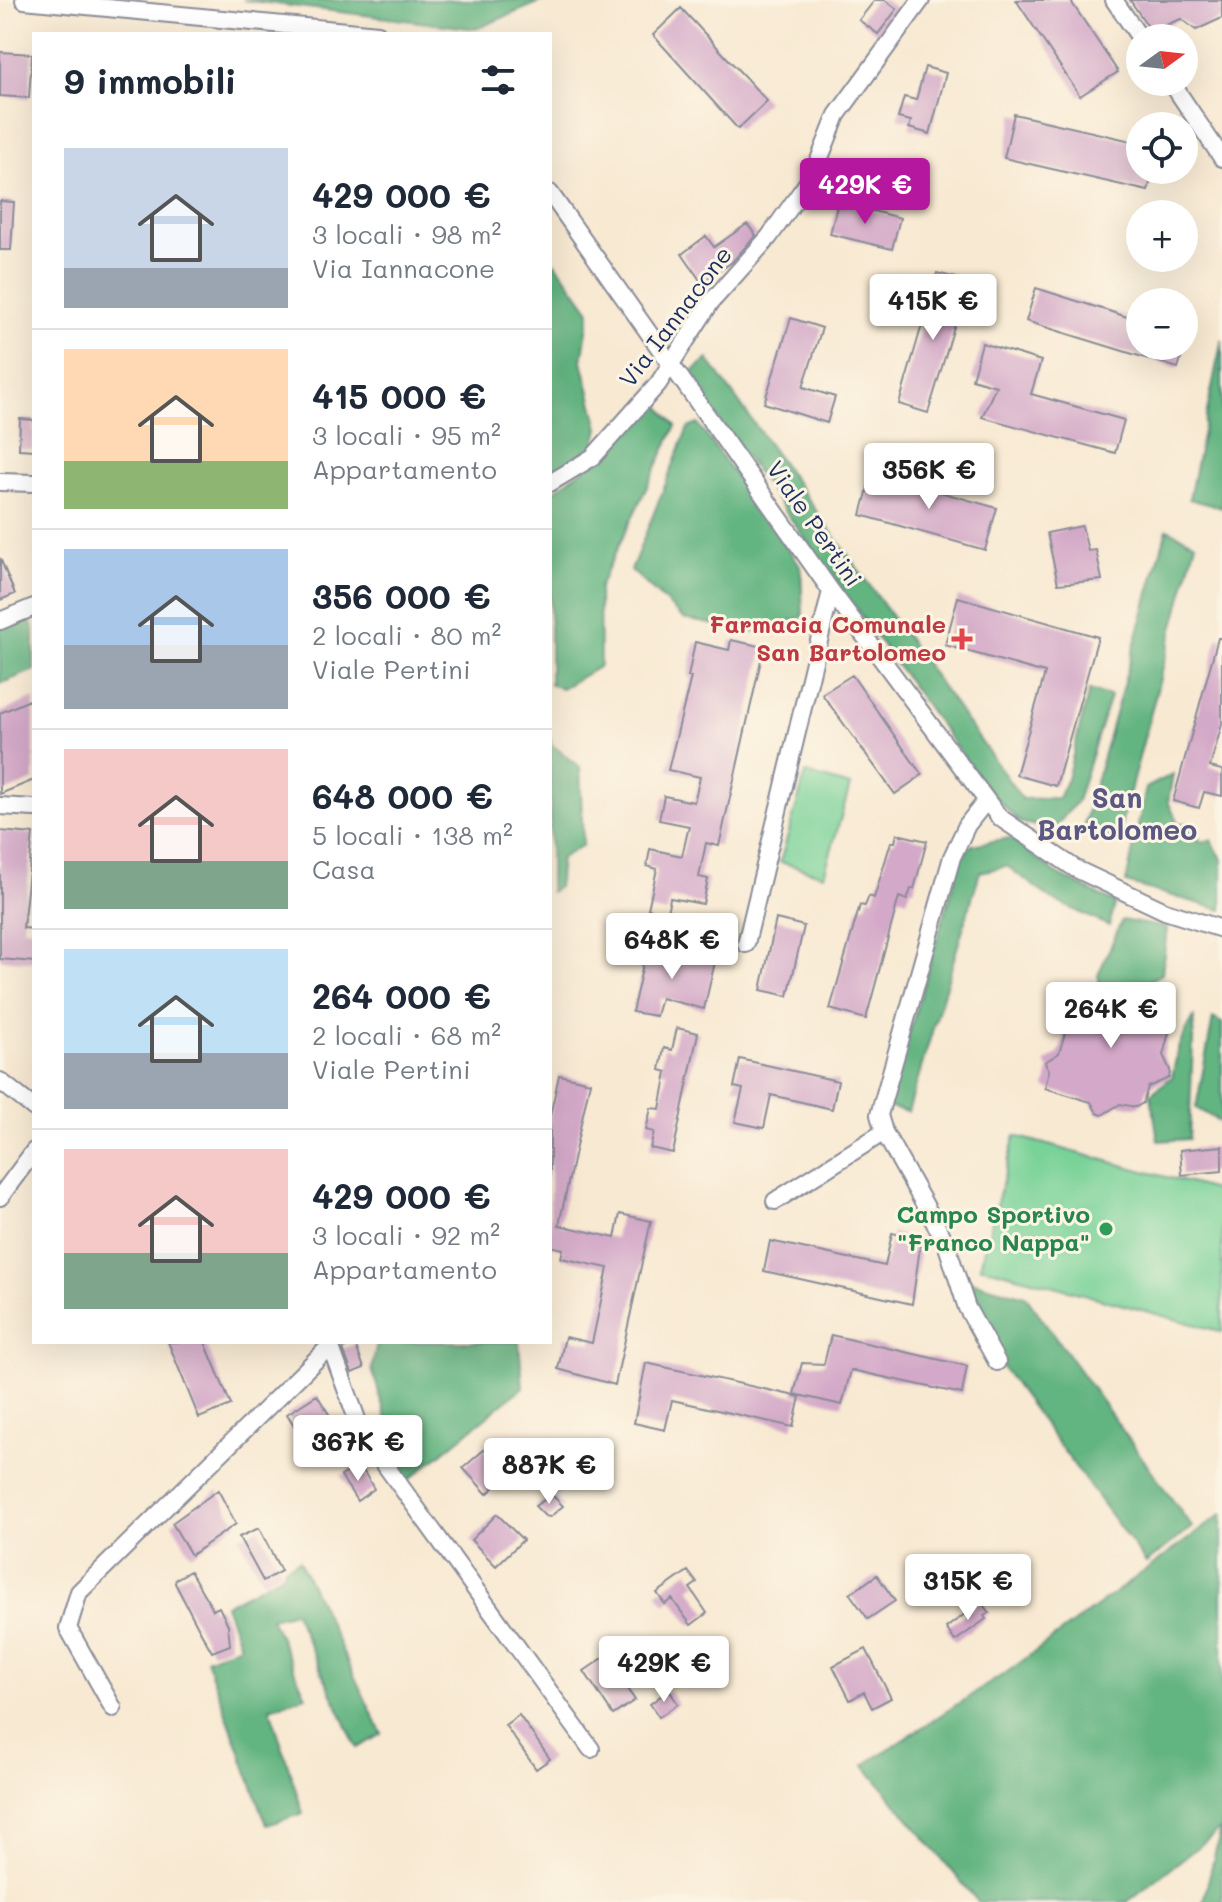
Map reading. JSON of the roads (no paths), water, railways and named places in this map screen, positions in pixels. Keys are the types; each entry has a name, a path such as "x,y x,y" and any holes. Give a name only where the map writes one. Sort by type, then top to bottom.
{"street":[{"path":"24,0 357,32"},
{"name":"Via Iannacone","path":"552,482 593,457 672,363 711,302 769,237 813,175 837,115 921,0"},
{"path":"1114,0 1130,24"},
{"path":"1180,96 1222,158"},
{"name":"Viale Pertini","path":"552,196 831,591 986,801 1015,829 1076,869 1165,911 1222,929"},
{"path":"0,482 32,483"},
{"path":"746,944 831,591"},
{"path":"0,621 32,608"},
{"path":"986,801 967,825 952,857 879,1115 884,1132 946,1243 962,1298 997,1362"},
{"path":"0,806 32,808"},
{"path":"0,1081 32,1106"},
{"path":"775,1201 884,1132"},
{"path":"0,1197 32,1154"},
{"path":"113,1708 68,1628 79,1592 330,1344 362,1433 591,1749"}],"place":[{"name":"Farmacia Comunale San Bartolomeo","path":"962,639"},
{"name":"Campo Sportivo \"Franco Nappa\"","path":"1106,1229"}],"district":[{"name":"San Bartolomeo","path":"1117,814"}]}
